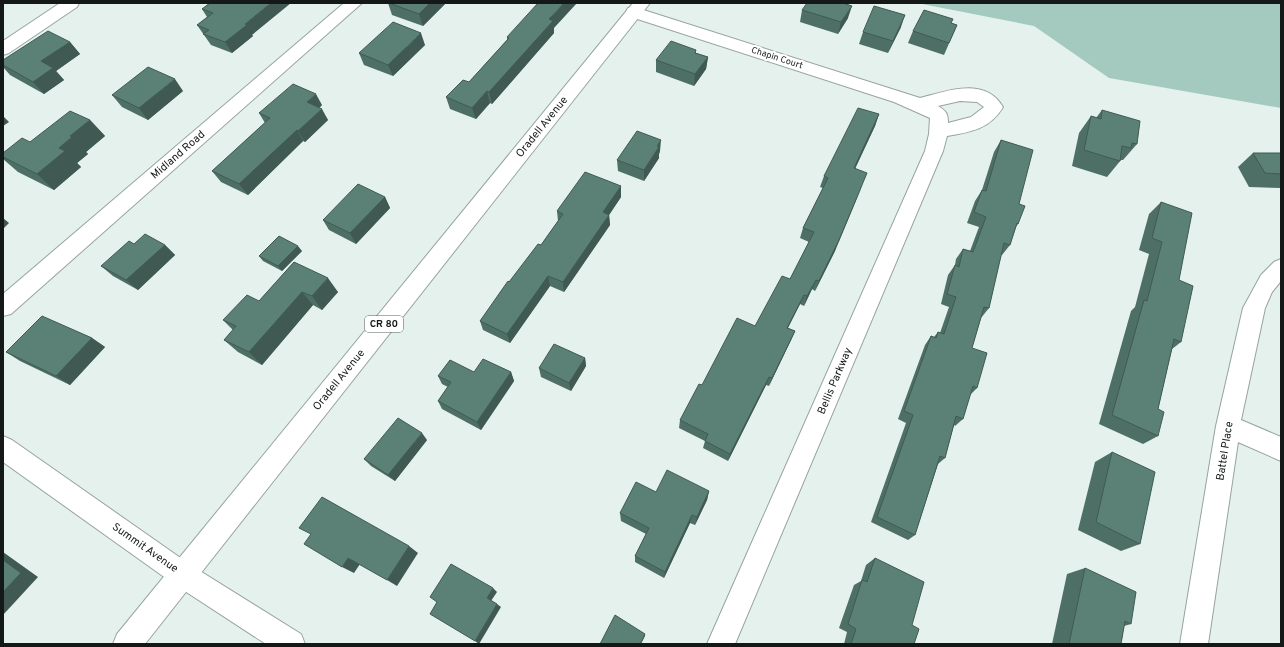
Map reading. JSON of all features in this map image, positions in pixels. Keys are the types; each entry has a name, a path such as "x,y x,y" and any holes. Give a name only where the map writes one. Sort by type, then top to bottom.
{"street":[{"path":"3,49 71,3"},
{"name":"Midland Road","path":"3,307 354,3"},
{"name":"Chapin Court","path":"638,7 932,117"},
{"name":"Oradell Avenue","path":"127,644 638,7"},
{"name":"Bellis Parkway","path":"721,644 934,151 932,117"},
{"name":"Battel Place","path":"1194,644 1228,426 1254,308 1260,293 1275,272 1281,268"},
{"path":"1228,426 1281,449"},
{"name":"Summit Avenue","path":"3,448 183,575 291,644"}],"green space":[{"path":"917,3 1281,3 1281,108 1109,78 1034,26"}],"building":[{"path":"210,3 271,3 245,24 247,25 225,42 203,34 209,30 197,25 213,13 202,9"},
{"path":"389,3 430,3 419,14"},
{"path":"538,3 564,3 549,19 553,21 489,92 487,91 472,108 446,97 463,80 469,82"},
{"path":"807,3 843,3 852,6 841,22 802,10"},
{"path":"874,6 905,15 893,41 863,32"},
{"path":"924,10 953,19 951,23 957,25 949,43 913,31"},
{"path":"393,22 421,33 388,65 359,53"},
{"path":"48,31 70,42 41,61 53,68 33,82 3,65 3,60"},
{"path":"671,41 696,50 695,53 708,57 695,74 656,60"},
{"path":"148,67 175,79 139,108 112,95"},
{"path":"293,84 316,94 307,102 322,109 239,184 212,171 270,118 259,113"},
{"path":"858,108 879,114 854,168 867,173 839,240 819,281 816,280 807,296 804,295 787,328 795,331 772,378 769,377 730,454 705,441 708,434 680,420 699,384 702,385 737,318 755,326 782,276 790,279 814,232 803,228 828,178 824,176"},
{"path":"1102,110 1140,121 1137,144 1132,143 1131,148 1122,146 1120,161 1084,150 1091,116 1101,119"},
{"path":"70,111 90,120 70,136 72,137 59,148 65,151 37,174 3,157 3,153 22,138 30,142"},
{"path":"637,131 661,140 657,146 659,147 644,170 617,160"},
{"path":"1001,140 1033,150 1019,204 1025,206 1018,224 1017,223 1010,245 1004,243 989,308 984,307 972,348 987,353 977,388 973,386 963,419 956,416 945,458 940,456 915,535 877,517 913,415 904,411 931,336 936,338 938,332 944,334 956,297 947,294 955,265 959,267 963,249 973,252 986,217 974,212 982,190 986,191"},
{"path":"1253,153 1281,153 1281,174 1265,173"},
{"path":"585,172 621,186 603,212 609,215 563,282 548,276 507,334 480,321 508,281 509,282 538,244 541,245 563,214 557,211"},
{"path":"358,184 385,197 350,233 323,220"},
{"path":"1161,202 1192,213 1179,280 1193,286 1181,342 1174,339 1158,409 1164,412 1158,436 1112,415 1144,300 1147,301 1162,242 1152,238"},
{"path":"145,234 165,245 126,280 101,266 129,241 134,244"},
{"path":"279,236 298,246 278,266 259,256"},
{"path":"294,262 328,278 312,296 302,292 249,352 224,340 236,326 223,320 247,295 259,301"},
{"path":"42,316 92,338 56,376 6,352"},
{"path":"554,344 585,358 569,383 539,368"},
{"path":"483,359 511,372 477,422 438,401 451,382 438,376 450,360 474,372"},
{"path":"398,418 422,433 388,475 364,459"},
{"path":"1112,452 1155,472 1140,544 1096,522"},
{"path":"667,470 709,491 697,517 692,515 665,572 635,556 649,528 620,513 636,482 656,492"},
{"path":"322,497 409,546 387,580 348,558 342,567 304,544 311,534 299,528"},
{"path":"875,558 924,582 912,625 919,629 914,644 851,644 856,629 848,624 862,580 867,582"},
{"path":"3,560 21,573 3,592"},
{"path":"451,564 493,588 487,598 497,604 475,641 430,614 437,602 430,597"},
{"path":"1085,568 1136,592 1131,624 1125,621 1121,644 1069,644"},
{"path":"615,615 645,634 640,644 600,644"}]}
